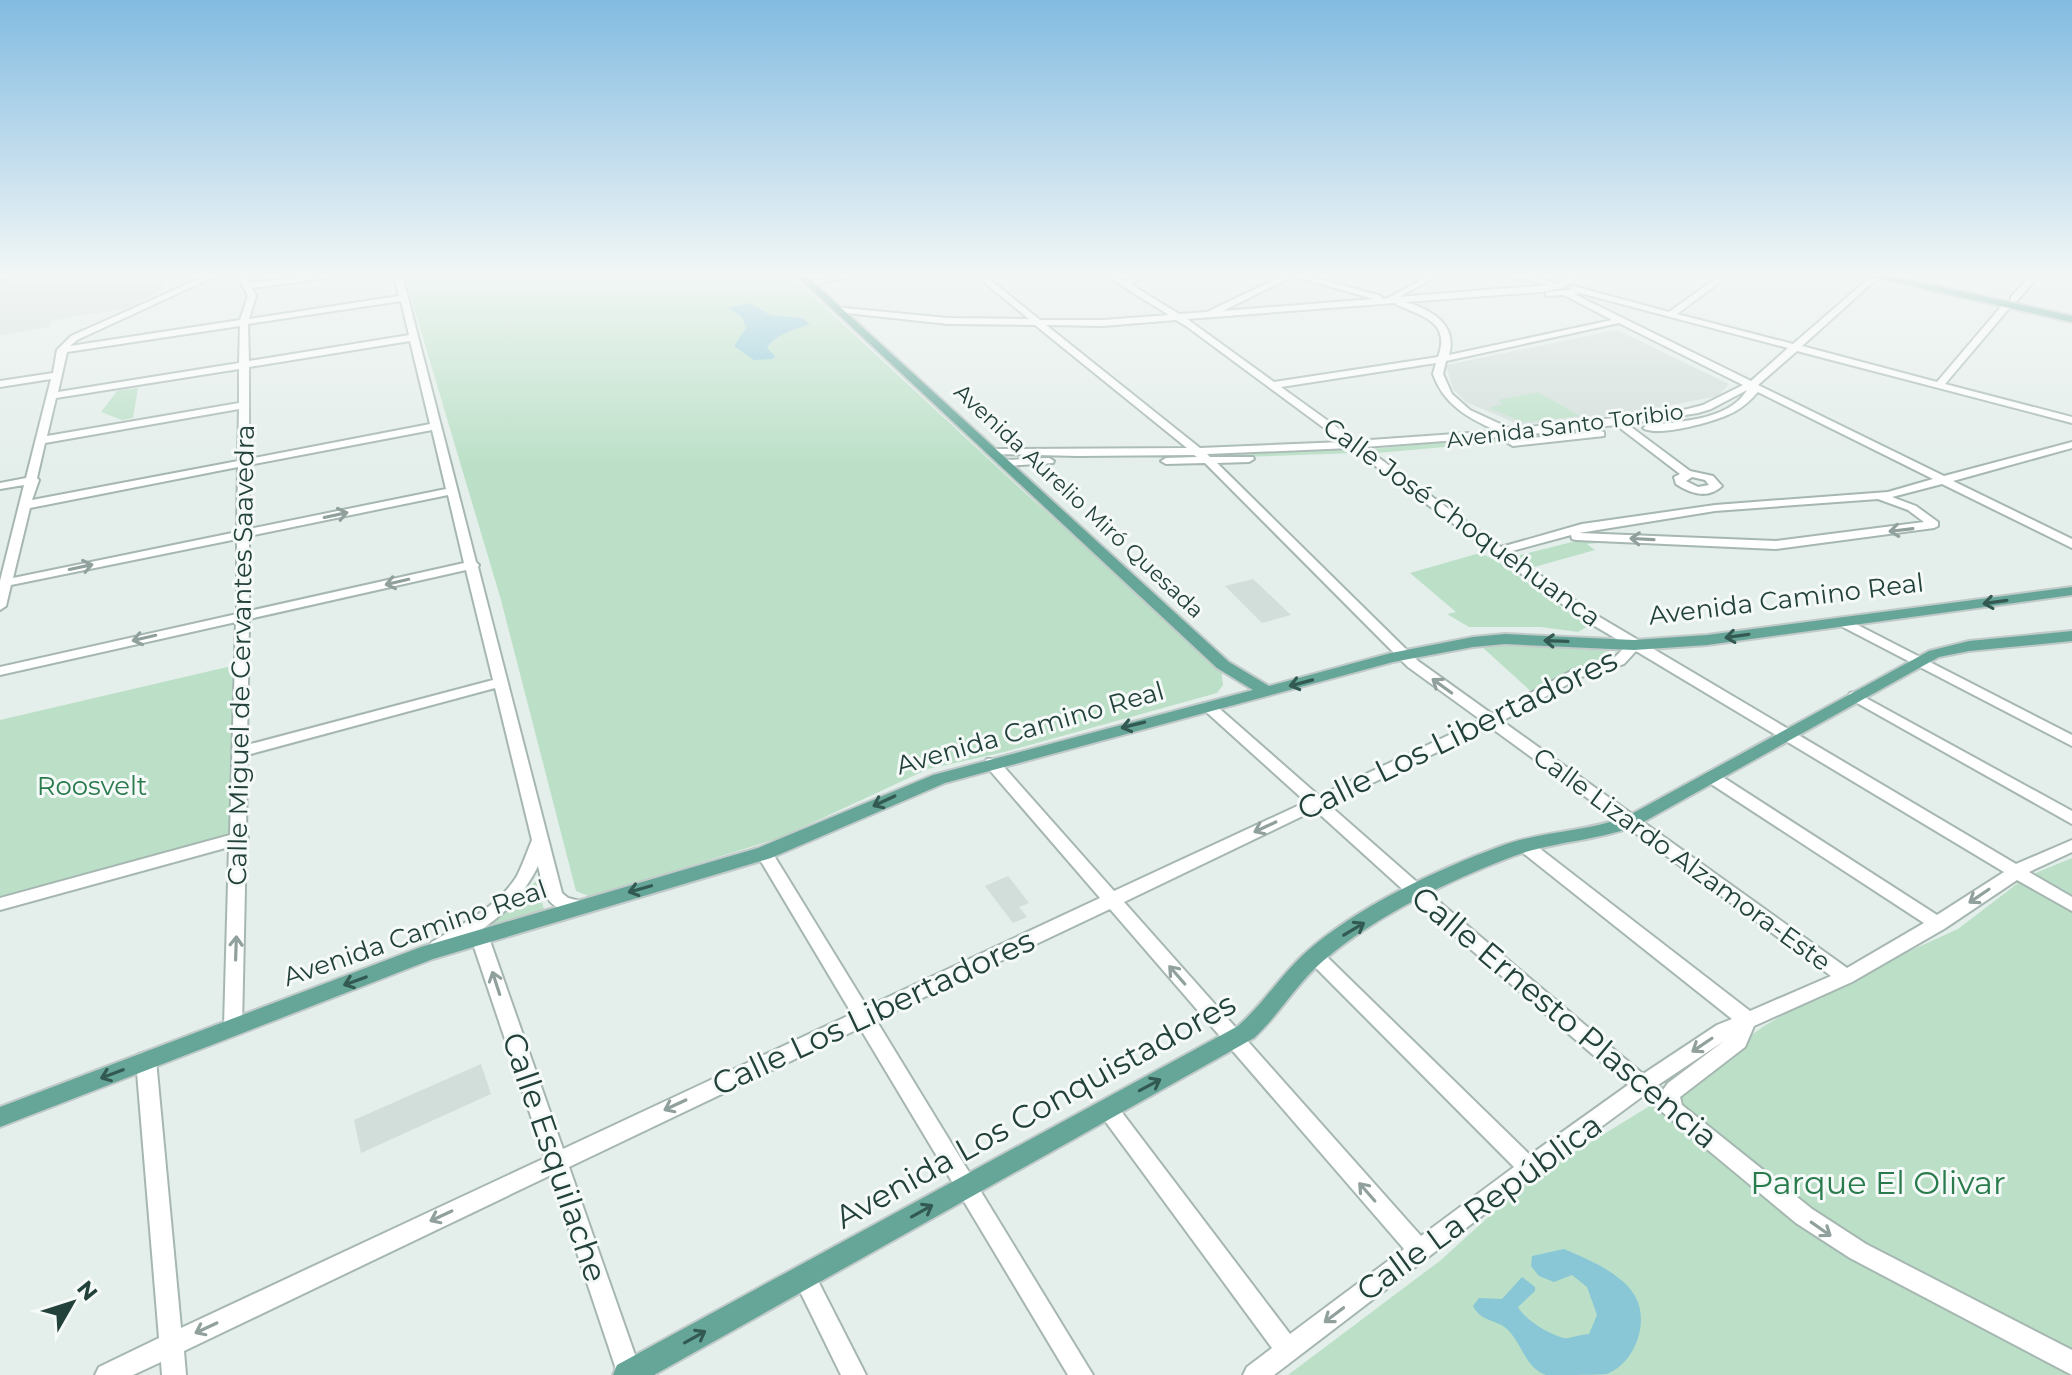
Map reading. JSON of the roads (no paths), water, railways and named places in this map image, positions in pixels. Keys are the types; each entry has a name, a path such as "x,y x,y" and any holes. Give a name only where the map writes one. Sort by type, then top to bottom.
{"main road":[{"name":"Avenida Aurelio Miró Quesada","path":"870,338 1223,665 1268,692"},
{"name":"Avenida Camino Real","path":"0,1117 428,953 764,853 913,788 992,763 1403,655 1505,639 1634,645 1707,640 2072,591"},
{"name":"Avenida Los Conquistadores","path":"629,1374 1234,1040 1262,1020 1315,956 1342,936 1418,893 1524,845 1601,833 1632,821 1918,661 1969,646 2072,636"},
{"path":"1216,704 1229,683 1223,665"}],"street":[{"path":"0,606 43,440 62,350 74,338"},
{"path":"62,350 139,338"},
{"name":"Calle Miguel de Cervantes Saavedra","path":"233,1026 240,838 244,338"},
{"path":"53,396 408,338"},
{"path":"415,338 434,426 473,565 554,896 563,903 578,907"},
{"name":"Calle Lizardo Alzamora-Este","path":"1056,338 1209,461 1403,655 1846,977"},
{"name":"Calle José Choquehuanca","path":"1208,338 1566,602 2072,905"},
{"path":"1445,338 1447,345 1438,374 1450,399 1467,412 1523,442"},
{"path":"1273,385 1441,359 1539,338"},
{"path":"1652,338 2072,544"},
{"path":"1758,338 2072,420"},
{"path":"1750,387 1806,338"},
{"path":"1939,385 1980,338"},
{"path":"1447,345 1475,352"},
{"path":"0,384 56,375"},
{"path":"1721,401 1737,406 1752,394 1750,387"},
{"name":"Avenida Santo Toribio","path":"1006,463 1041,457 1197,451 1362,451 1687,413 1721,401 1738,389 1750,387"},
{"path":"43,440 244,405"},
{"name":"Avenida Santo Toribio","path":"995,452 1041,457 1209,461 1523,442 1699,421 1737,406"},
{"path":"1618,422 1687,474 1709,478 1716,483 1715,488"},
{"path":"26,505 434,426"},
{"path":"1596,532 1776,545 1934,524 1907,502 1947,483 2072,445"},
{"path":"1687,474 1679,479 1715,508"},
{"path":"0,486 33,480"},
{"path":"1501,553 1715,508 1871,497 1947,483"},
{"path":"1694,489 1715,488 1740,505"},
{"path":"5,583 452,491"},
{"path":"1871,497 1912,508"},
{"path":"0,547 16,544"},
{"path":"0,671 473,565"},
{"path":"1844,622 2072,741"},
{"name":"Calle Los Libertadores","path":"107,1375 1490,721 1576,674 1619,661 1634,645"},
{"path":"240,752 502,682"},
{"path":"1855,696 2072,818"},
{"name":"Calle Ernesto Plascencia","path":"1216,704 1315,803 1418,893 1643,1085 1831,1236 2072,1365"},
{"path":"992,763 1419,1250"},
{"path":"1713,778 1938,924"},
{"path":"0,904 240,838"},
{"path":"428,953 496,911 515,894 528,876 539,842"},
{"path":"1524,845 1747,1020 1738,1041 1675,1089 1670,1096 1673,1109"},
{"name":"Calle La República","path":"1255,1375 1529,1168 1724,1031 1846,977 1938,924 2015,872 2041,857 2072,846"},
{"path":"764,853 1081,1375"},
{"name":"Calle Esquilache","path":"480,938 629,1374"},
{"path":"1315,956 1529,1168"},
{"path":"146,1060 174,1375"},
{"path":"1107,1108 1288,1350"},
{"path":"804,1277 854,1375"},
{"path":"2065,1375 2072,1365"}],"water":[{"path":"739,338 777,338 767,348 775,356 773,359 754,360 734,346"},
{"path":"1564,1249 1622,1280 1639,1306 1641,1318 1637,1341 1625,1361 1607,1374 1546,1375 1539,1372 1507,1329 1484,1318 1473,1306 1479,1298 1502,1299 1522,1277 1535,1287 1535,1291 1518,1307 1526,1317 1564,1338 1589,1334 1597,1315 1587,1287 1572,1275 1554,1282 1539,1276 1531,1266 1532,1256"}],"park label":[{"name":"Roosvelt","path":"92,786"},
{"name":"Parque El Olivar","path":"1878,1182"}]}
